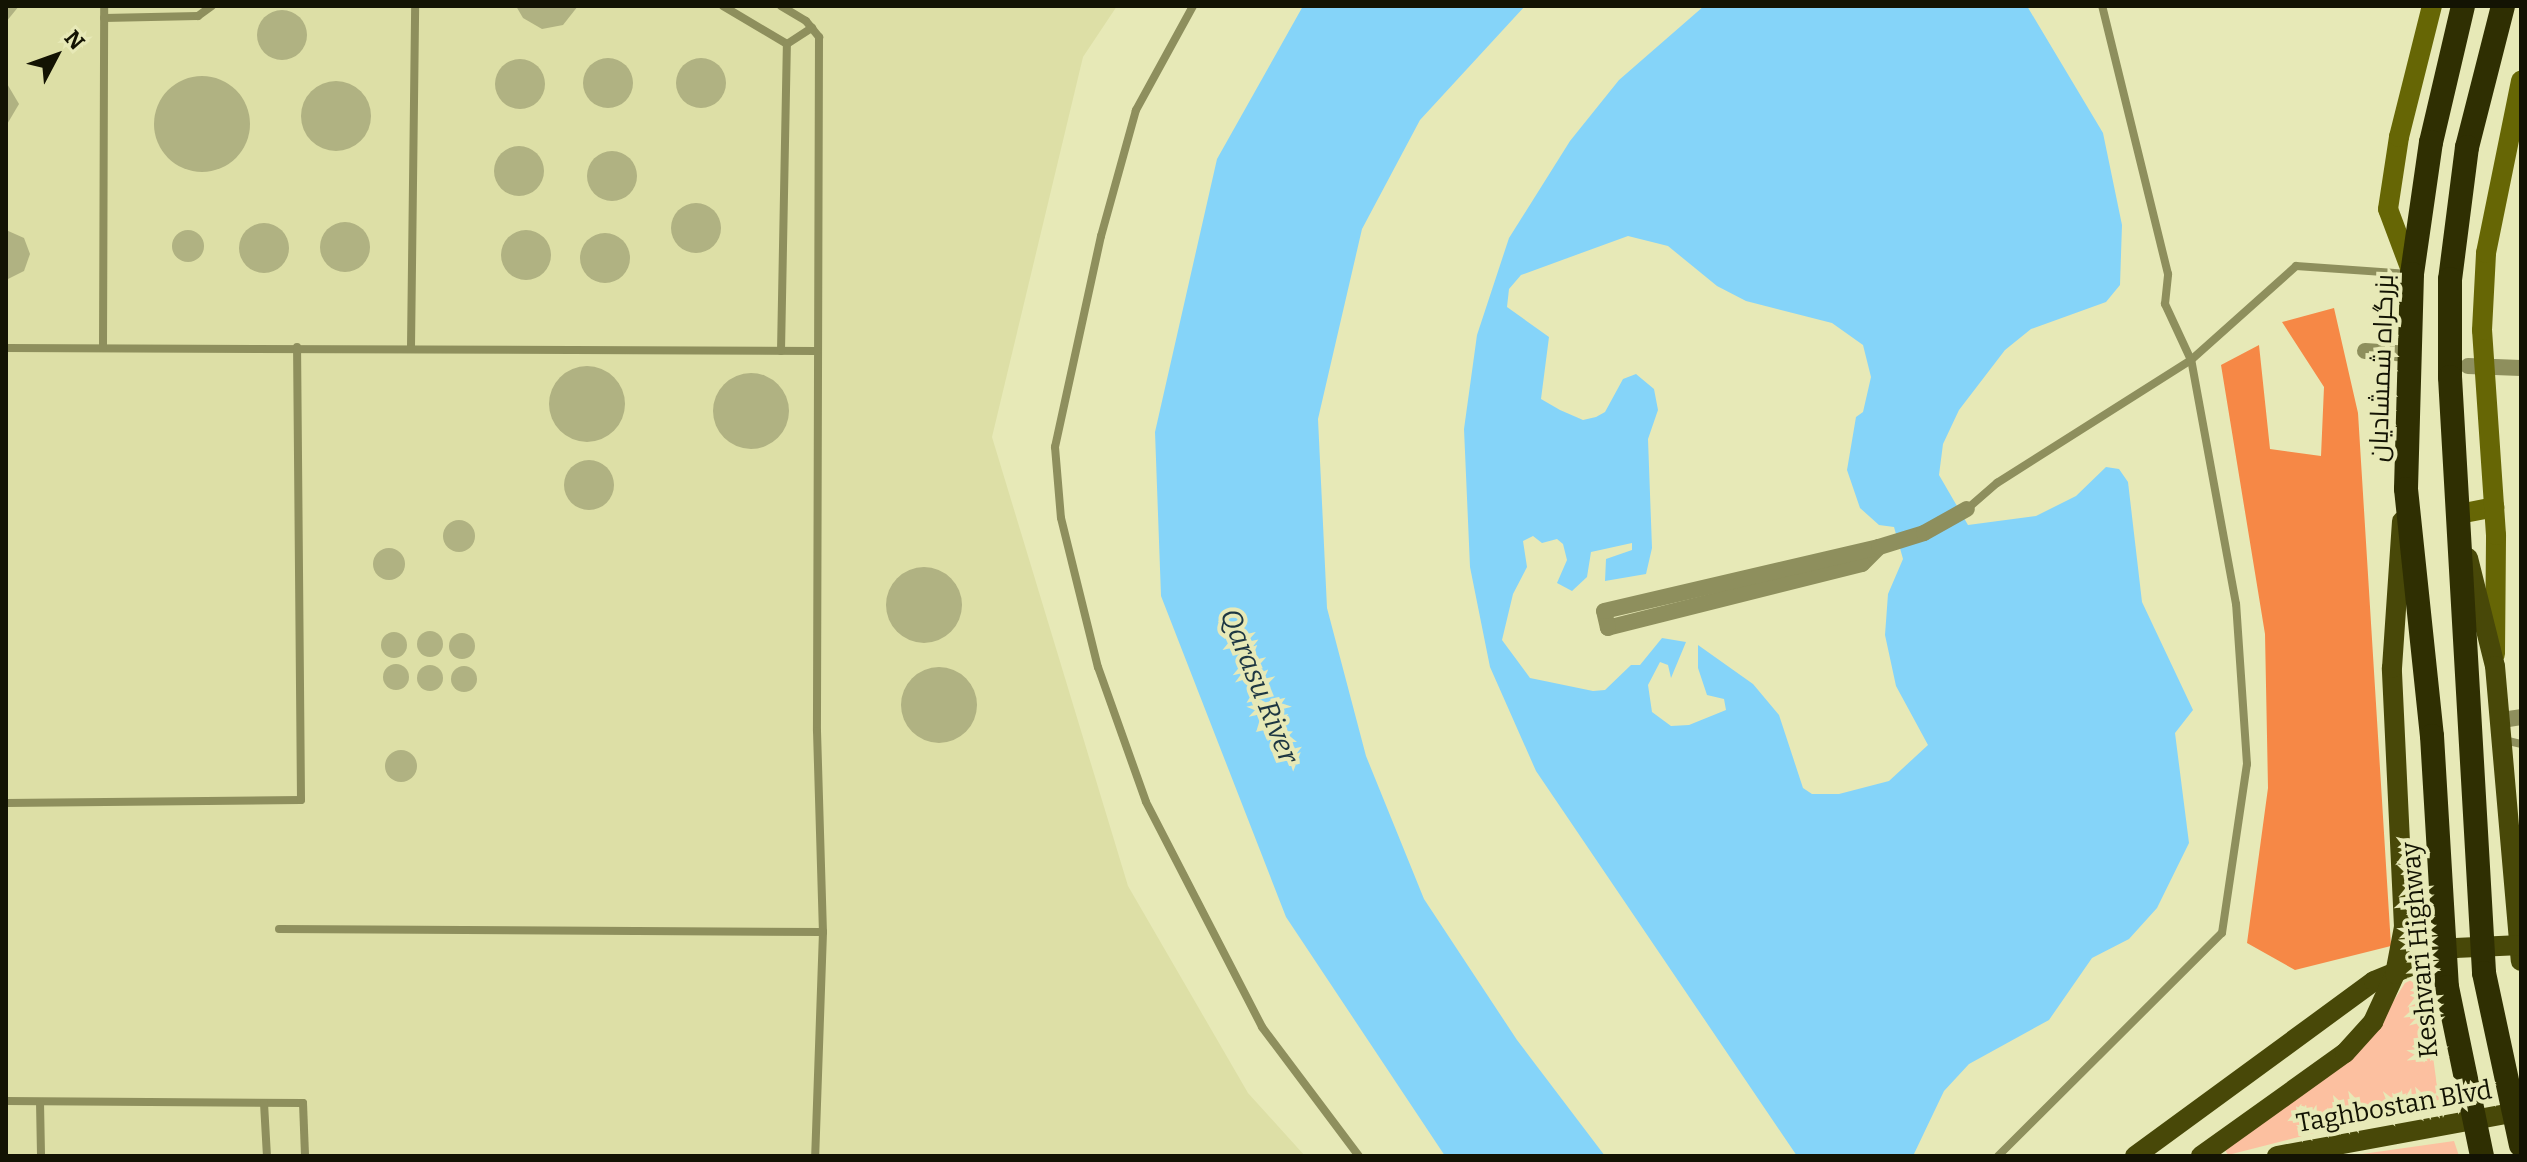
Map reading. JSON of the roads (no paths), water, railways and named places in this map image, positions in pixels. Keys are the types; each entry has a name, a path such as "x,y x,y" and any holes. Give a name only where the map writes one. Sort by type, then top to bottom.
{"highway":[{"name":"بزرگراه شمشادیان","path":"2432,736 2406,489 2412,274 2431,142 2463,6"},
{"path":"2503,6 2467,147 2450,279 2472,371 2459,521 2484,973 2504,1086 2521,1145"},
{"name":"Keshvari Highway","path":"2432,736 2447,987 2465,1092 2482,1156"}],"main road":[{"path":"2412,274 2388,209 2399,137 2432,6"},
{"path":"2495,666 2494,507 2472,371 2486,253 2521,81"},
{"path":"2201,1156 2345,1053 2373,1022 2395,974 2404,927 2393,617 2406,489"},
{"path":"2494,507 2459,521 2512,730 2521,961"},
{"path":"2135,1156 2328,1010 2415,960 2476,944 2521,945"},
{"name":"Taghbostan Blvd","path":"2277,1156 2521,1111"}],"street":[{"path":"2365,351 2410,354"},
{"path":"2472,371 2521,368"},
{"path":"1879,547 1862,564 1608,628 1604,611 1879,547 1924,533 1967,509"}],"lane":[{"path":"103,348 104,6"},
{"path":"104,18 198,16 212,6"},
{"path":"411,347 415,6"},
{"path":"723,6 787,44"},
{"path":"781,6 812,28 819,37 817,351 823,932 815,1156"},
{"path":"1193,6 1136,110 1101,236 1055,447 1061,518 1094,654 1146,802 1262,1027 1359,1156"},
{"path":"1998,1156 2222,933 2247,764 2236,604 2191,360 2165,304 2168,274 2102,6"},
{"path":"787,44 812,28"},
{"path":"781,351 787,44"},
{"path":"1967,509 1997,483 2191,360 2296,266 2412,274"},
{"path":"6,803 301,800 297,347"},
{"path":"6,348 411,347 817,351"},
{"path":"279,929 823,932"},
{"path":"6,1101 303,1103 305,1156"},
{"path":"40,1102 41,1156"},
{"path":"264,1103 267,1156"}],"water":[{"name":"Qarasu River","path":"1303,6 1525,6 1420,120 1362,229 1318,419 1327,608 1366,756 1424,899 1517,1040 1605,1156 1445,1156 1286,917 1161,596 1155,432 1217,159"},
{"path":"1704,6 2027,6 2103,133 2122,225 2120,285 2106,302 2031,329 2005,350 1959,410 1943,444 1939,475 1968,525 2036,516 2076,496 2106,467 2119,469 2128,482 2142,602 2193,710 2175,733 2189,843 2157,908 2129,939 2092,958 2049,1020 1969,1064 1944,1091 1913,1156 1797,1156 1536,771 1490,667 1470,567 1464,429 1477,335 1509,238 1570,141 1619,80","holes":["1628,236 1668,246 1717,286 1746,301 1832,323 1863,345 1871,377 1863,412 1856,417 1847,470 1860,508 1879,525 1894,527 1903,559 1888,594 1885,635 1896,686 1928,745 1889,781 1839,794 1812,794 1803,788 1779,715 1753,684 1698,645 1698,668 1707,695 1724,699 1726,710 1689,725 1671,726 1652,712 1648,685 1660,662 1668,665 1671,678 1686,642 1662,638 1640,665 1631,665 1605,690 1593,691 1530,678 1502,640 1513,594 1527,567 1523,541 1533,536 1542,543 1557,539 1563,544 1567,560 1557,583 1572,591 1587,577 1591,552 1632,543 1632,550 1606,559 1605,581 1646,574 1652,548 1648,439 1658,410 1654,389 1636,374 1623,379 1605,412 1596,417 1583,420 1541,399 1549,337 1507,307 1509,289 1521,275"]}]}
